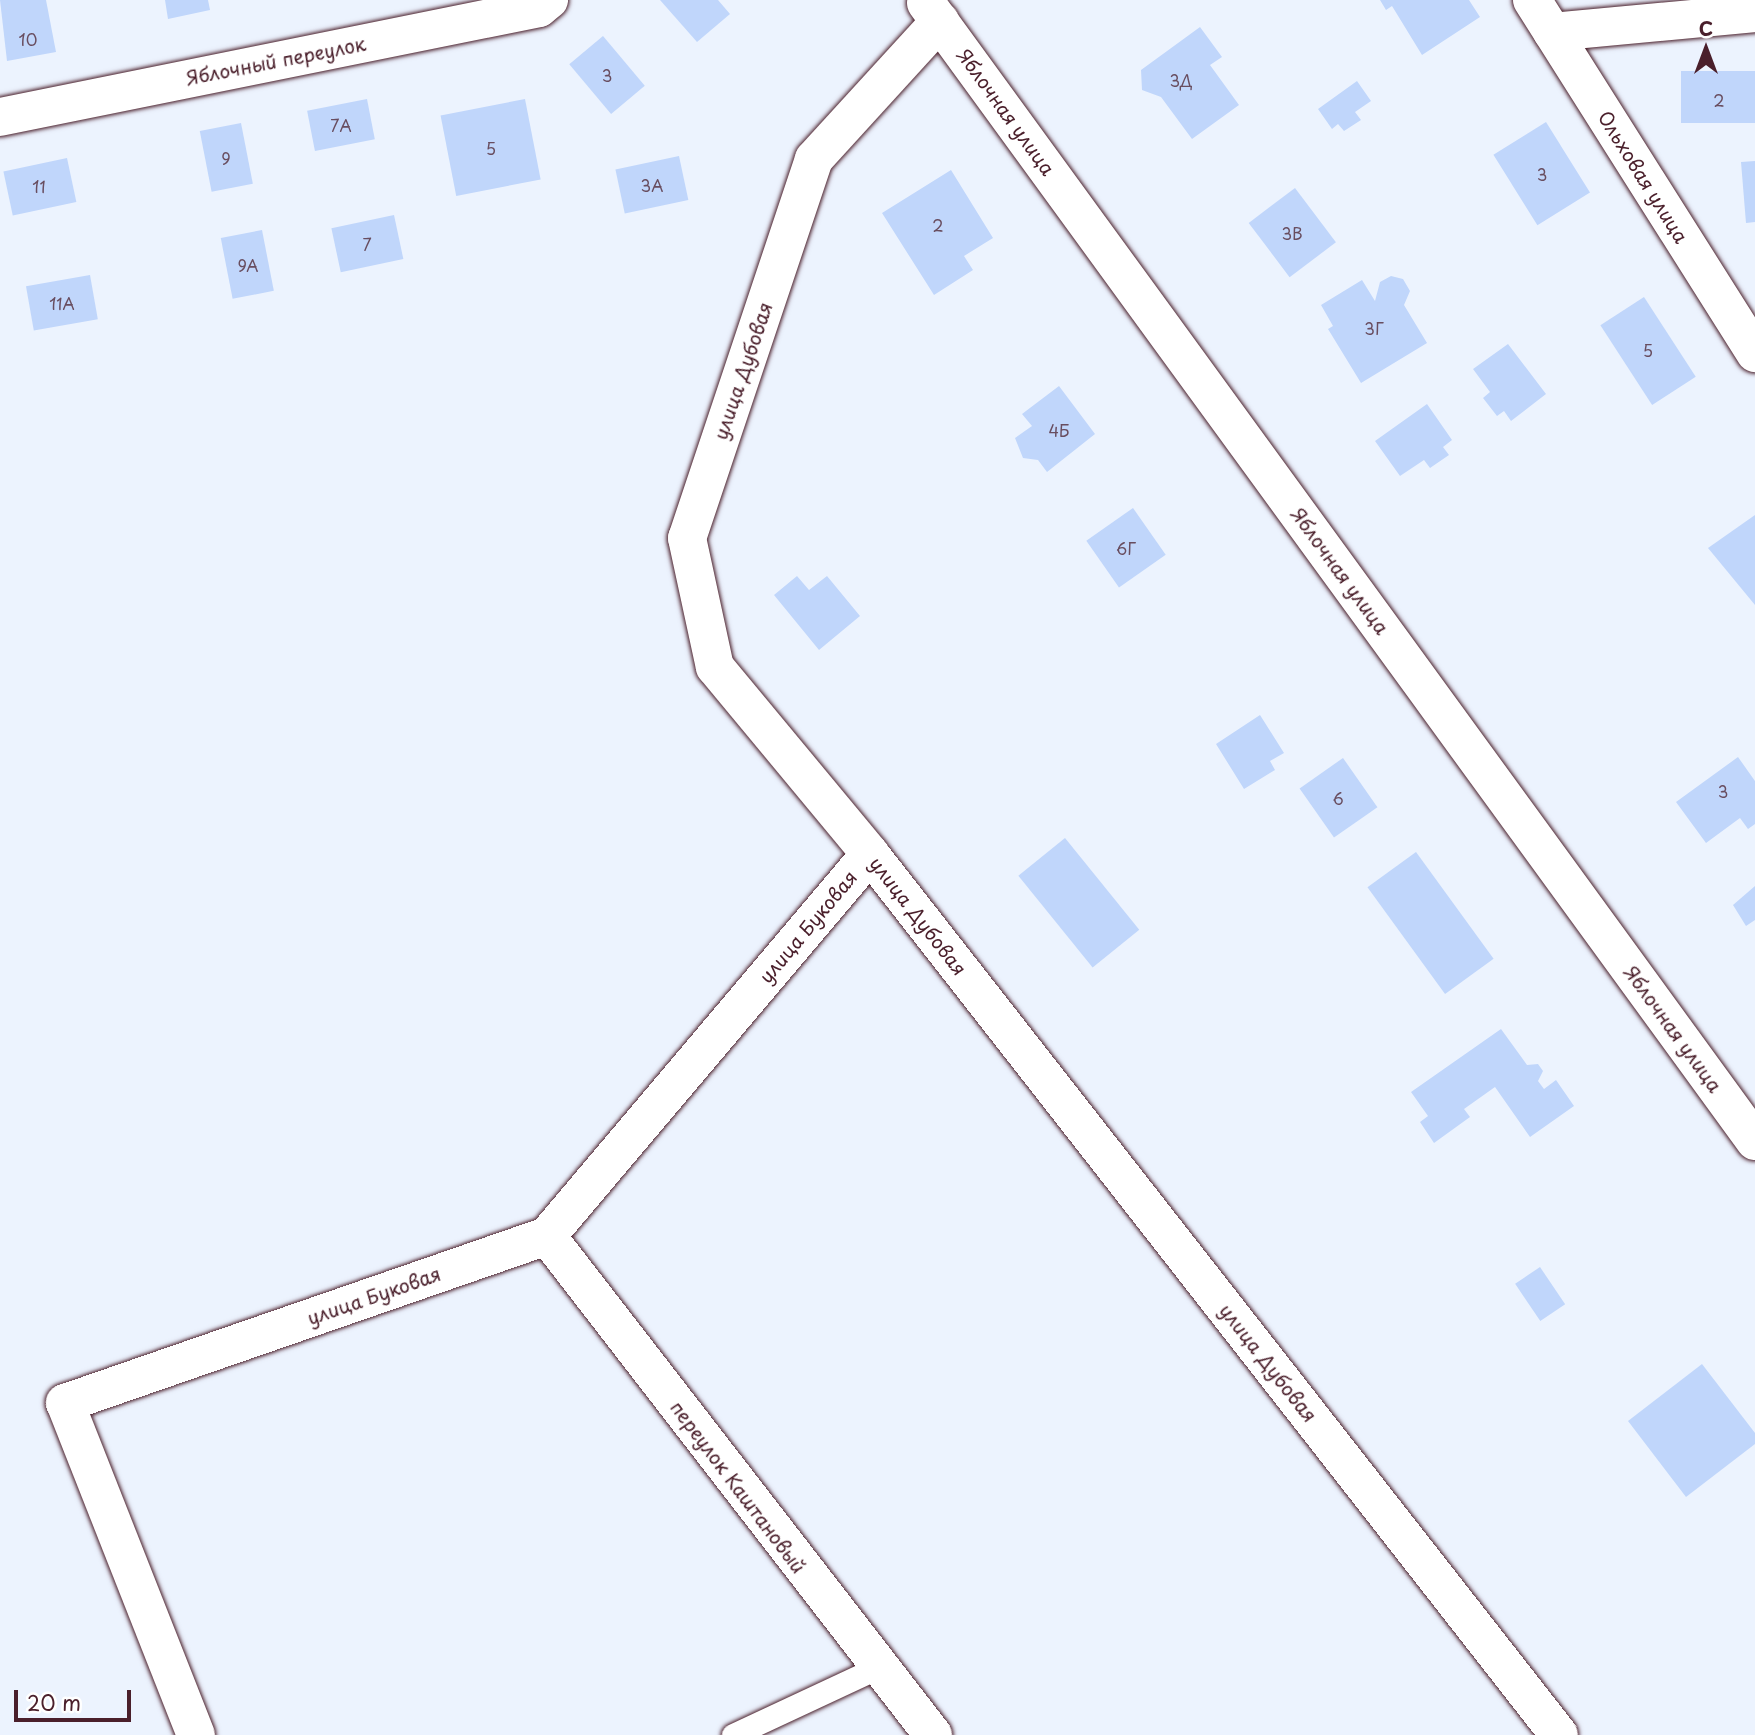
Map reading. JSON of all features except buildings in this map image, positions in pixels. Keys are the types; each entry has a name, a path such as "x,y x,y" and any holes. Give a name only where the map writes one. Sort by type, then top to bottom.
{"street":[{"name":"Яблочный переулок","path":"0,117 540,8 549,0"},
{"name":"Ольховая улица","path":"1532,0 1755,354"},
{"name":"улица Дубовая","path":"932,11 814,159 687,538 715,667 870,854 1559,1735"},
{"name":"Яблочная улица","path":"932,11 1755,1142"},
{"path":"1552,32 1755,13"},
{"name":"улица Буковая","path":"196,1735 65,1403 547,1236 870,854"},
{"name":"переулок Каштановый","path":"547,1236 877,1668 933,1735"}],"lane":[{"path":"733,1735 877,1668"}]}
